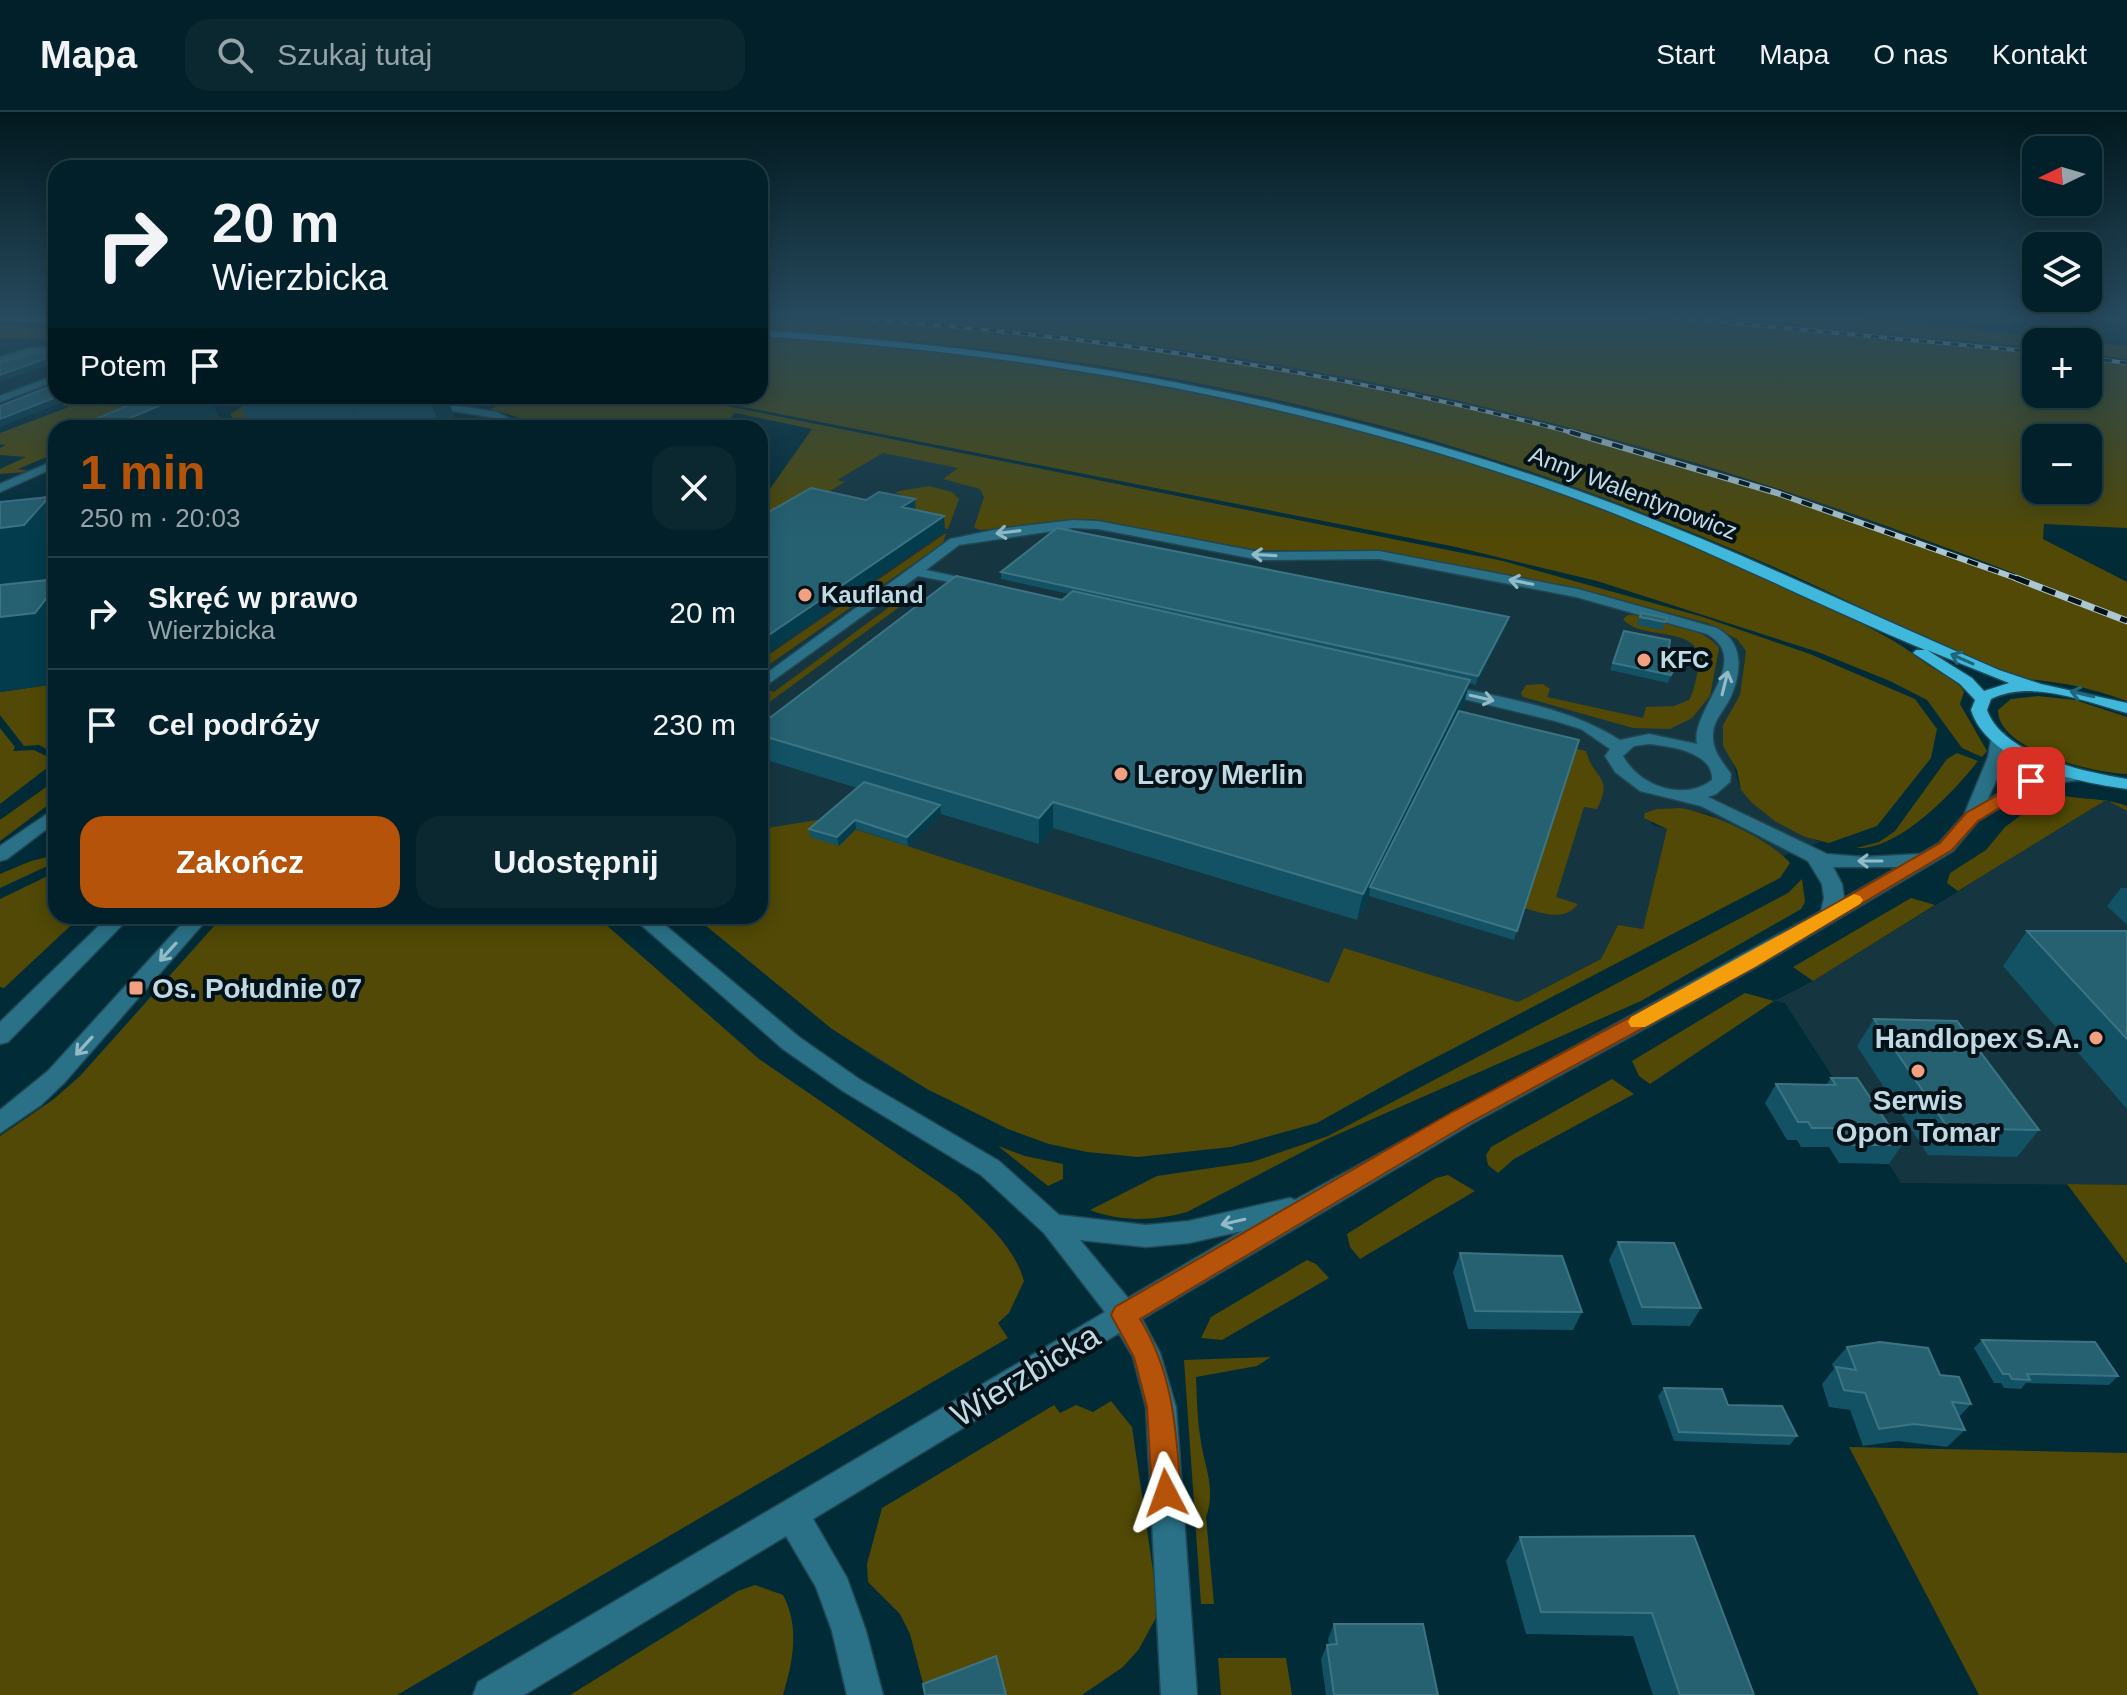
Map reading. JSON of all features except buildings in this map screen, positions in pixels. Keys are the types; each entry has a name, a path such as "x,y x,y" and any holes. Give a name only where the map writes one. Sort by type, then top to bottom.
{"main road":[{"name":"Anny Walentynowicz","path":"1217,392 1335,419 1462,455 1597,502 1744,562 1994,673 2035,687"},
{"name":"Anny Walentynowicz","path":"1867,619 1954,673 1983,699"},
{"path":"2126,785 2078,775 2027,755 1998,737 1981,719 1979,708 1983,699 2005,689 2035,687 2081,694 2127,708"}],"street":[{"path":"0,399 19,392"},
{"path":"157,420 195,404"},
{"path":"409,404 481,411 511,420"},
{"path":"0,489 48,467"},
{"path":"0,489 48,495"},
{"path":"0,541 31,509 48,500"},
{"path":"768,679 955,542 998,533 1086,524 1260,556 1379,555 1578,593 1690,624 1725,638 1732,652 1724,694 1707,721 1704,737 1708,756 1722,774 1721,782 1730,803 1743,817"},
{"path":"914,571 989,587"},
{"path":"1426,685 1560,717 1587,726 1619,747"},
{"name":"Wierzbicka","path":"1972,817 1997,757 1998,737"},
{"path":"1708,756 1670,741 1631,741 1619,747 1614,756 1618,767 1630,778 1648,787 1684,795 1743,817 1815,857 1861,862 1924,858"},
{"name":"Wierzbicka","path":"491,1695 1310,1204 1946,847 1972,817 2031,781 2078,775"},
{"path":"1684,795 1708,792 1721,782"},
{"path":"0,855 48,819"},
{"path":"28,834 48,835"},
{"path":"1815,857 1835,891 1837,900 1830,914"},
{"path":"0,1036 113,924"},
{"path":"0,1123 33,1099 56,1077 193,924"},
{"path":"650,924 791,1043 851,1085 990,1168 1053,1225 1124,1315 1146,1353 1161,1407 1179,1695"},
{"path":"1053,1225 1146,1236 1189,1232 1310,1204"},
{"path":"793,1516 830,1578 849,1631 865,1695"}],"shaded area":[{"path":"768,392 1196,392 1406,444 1531,484 1654,530 1891,639 1961,687 1964,692 1960,704 1987,751 1982,757 1962,748 1927,700 1890,681 1818,652 1597,581 1456,547 729,404 768,404"},
{"path":"1240,392 1395,392 1457,405 1640,451 1886,532 2127,624 2127,701 2067,684 2009,674 1767,564 1613,501 1520,468 1334,413"},
{"path":"1399,392 1414,392 1515,414 1652,450 1818,502 2048,586 2127,618 2127,624 1920,544 1778,495 1641,452"},
{"path":"1414,392 2022,392 2022,408 2102,408 2102,392 2127,392 2127,528 2044,524 2043,539 2127,582 2127,618 1951,549 1832,507 1712,468 1554,424"},
{"path":"170,404 132,420 48,420 48,456 18,469 29,471 0,474 0,469 26,457 0,455 0,448 6,445 0,444 0,433 69,407 62,405"},
{"path":"502,404 716,404 1503,561 1703,617 1810,654 1915,699 1937,729 1931,758 1877,826 1829,843 1805,837 1776,822 1741,790 1737,770 1723,746 1723,725 1740,695 1746,651 1737,639 1707,623 1578,589 1402,555 1257,550 1091,519 980,530 974,527 984,497 980,489 943,479 958,468 883,453 837,480 845,482 768,528 768,492 812,429 735,413 729,420 522,420 490,409"},
{"path":"246,405 249,420 232,420 230,414"},
{"path":"827,428 996,462 974,526 1086,514 1383,552 1578,589 1707,623 1737,639 1746,651 1740,695 1723,725 1739,785 1752,803 1776,822 1820,842 1783,856 1708,814 1680,808 1656,809 1645,813 1653,825 1667,829 1643,929 1618,925 1601,959 1518,1002 1270,1098 1049,1144 1008,1129 927,1089 874,1057 832,1029 704,924 768,924 768,512"},
{"path":"929,486 952,492 959,499 948,529 906,520 902,508 915,498 894,500 902,495 895,493 899,491"},
{"path":"946,533 943,543 768,665 770,654"},
{"path":"911,591 920,592 768,703 768,690 774,692"},
{"path":"1628,615 1650,617 1691,629 1713,641 1719,648 1710,696 1692,718 1670,729 1633,728 1523,697 1521,693 1526,685 1543,684 1550,689 1547,697 1643,718 1646,707 1674,706 1689,700 1698,669 1698,654 1693,645 1684,639 1632,626 1623,619"},
{"path":"48,685 48,750 39,745 24,746 0,715 0,692"},
{"path":"2038,696 2075,700 2127,717 2127,774 2093,769 2050,757 2014,737 2002,724 1998,710 2011,699"},
{"path":"0,728 15,747 13,751 34,750 48,757 48,767 0,804"},
{"path":"1577,749 1586,751 1604,790 1597,809 1584,807 1556,897 1578,904 1566,913 1545,914 1524,908"},
{"path":"1957,753 1978,761 1954,789 1906,830 1889,840 1856,848 1879,842 1895,831 1947,759"},
{"path":"48,786 48,805 0,841 0,820"},
{"path":"2052,792 2105,801 1958,891 1947,883 1950,873 1986,850 2005,827"},
{"name":"Handlopex S.A.","path":"2106,800 2127,811 2127,1185 1901,1183 1785,1003 1774,1001 1813,981"},
{"path":"2108,801 2127,806 2127,811"},
{"path":"1680,808 1708,815 1739,828 1790,863 1780,878 1408,1072 1317,1123 1231,1147 1138,1157 1087,1152 1049,1144 1008,1129 927,1089 832,1029 704,924 768,924 768,828 824,819 1329,983 1344,948 1518,1002 1601,959 1618,925 1643,929 1667,829 1644,818 1645,813 1656,809"},
{"path":"48,857 48,866 0,888 0,874"},
{"path":"48,876 48,924 72,924 4,988 0,987 0,899"},
{"path":"1802,879 1805,902 1801,909 1641,1001 1327,1139 1187,1212 1138,1219 1114,1217 1090,1210 1157,1176 1252,1162 1328,1136 1788,893"},
{"path":"1911,898 1935,905 1813,981 1793,967"},
{"path":"216,924 605,924 759,1059 956,1194 1005,1245 1024,1281 1009,1313 998,1323 1008,1338 397,1695 0,1695 0,1136 54,1099 80,1076"},
{"path":"1745,993 1774,1001 1650,1084 1639,1076 1632,1061"},
{"path":"1612,1079 1634,1094 1514,1159 1498,1173 1488,1165 1486,1155 1491,1147"},
{"path":"998,1146 1025,1156 1063,1164 1063,1179 1048,1186"},
{"path":"1448,1175 1475,1191 1360,1259 1350,1247 1347,1234 1436,1178"},
{"path":"2067,1184 2127,1185 2127,1264"},
{"path":"1307,1260 1316,1264 1329,1278 1222,1340 1201,1338 1211,1317"},
{"path":"1271,1357 1257,1366 1196,1377 1199,1428 1210,1485 1206,1517 1214,1604 1201,1604 1184,1360"},
{"path":"1111,1401 1132,1427 1159,1612 1139,1649 1123,1667 1082,1695 1005,1695 996,1663 925,1691 910,1634 900,1614 868,1582 867,1564 882,1508 1054,1405 1060,1413 1076,1405 1093,1412"},
{"path":"1849,1447 2127,1453 2127,1695 1979,1695"},
{"path":"755,1585 783,1595 792,1619 792,1657 783,1695 570,1695 738,1591"},
{"path":"1218,1658 1286,1658 1292,1695 1221,1695"}],"railway":[{"path":"1400,392 1575,434"},
{"path":"1570,432 1575,434"},
{"path":"1575,434 1777,493 2021,580"},
{"path":"2016,578 2127,621"}],"slow traffic":[{"path":"1638,1022 1748,963 1854,900"}],"place":[{"name":"Kaufland","path":"805,595"},
{"name":"KFC","path":"1644,660"},
{"name":"Leroy Merlin","path":"1121,774"},
{"name":"Os. Południe 07","path":"136,988"},
{"name":"Handlopex S.A.","path":"2096,1038"},
{"name":"Serwis Opon Tomar","path":"1918,1071"}],"route":[{"path":"1166,1493 1161,1407 1146,1353 1124,1315 1462,1117 1748,963 1946,847 1972,817 2031,781"}]}
